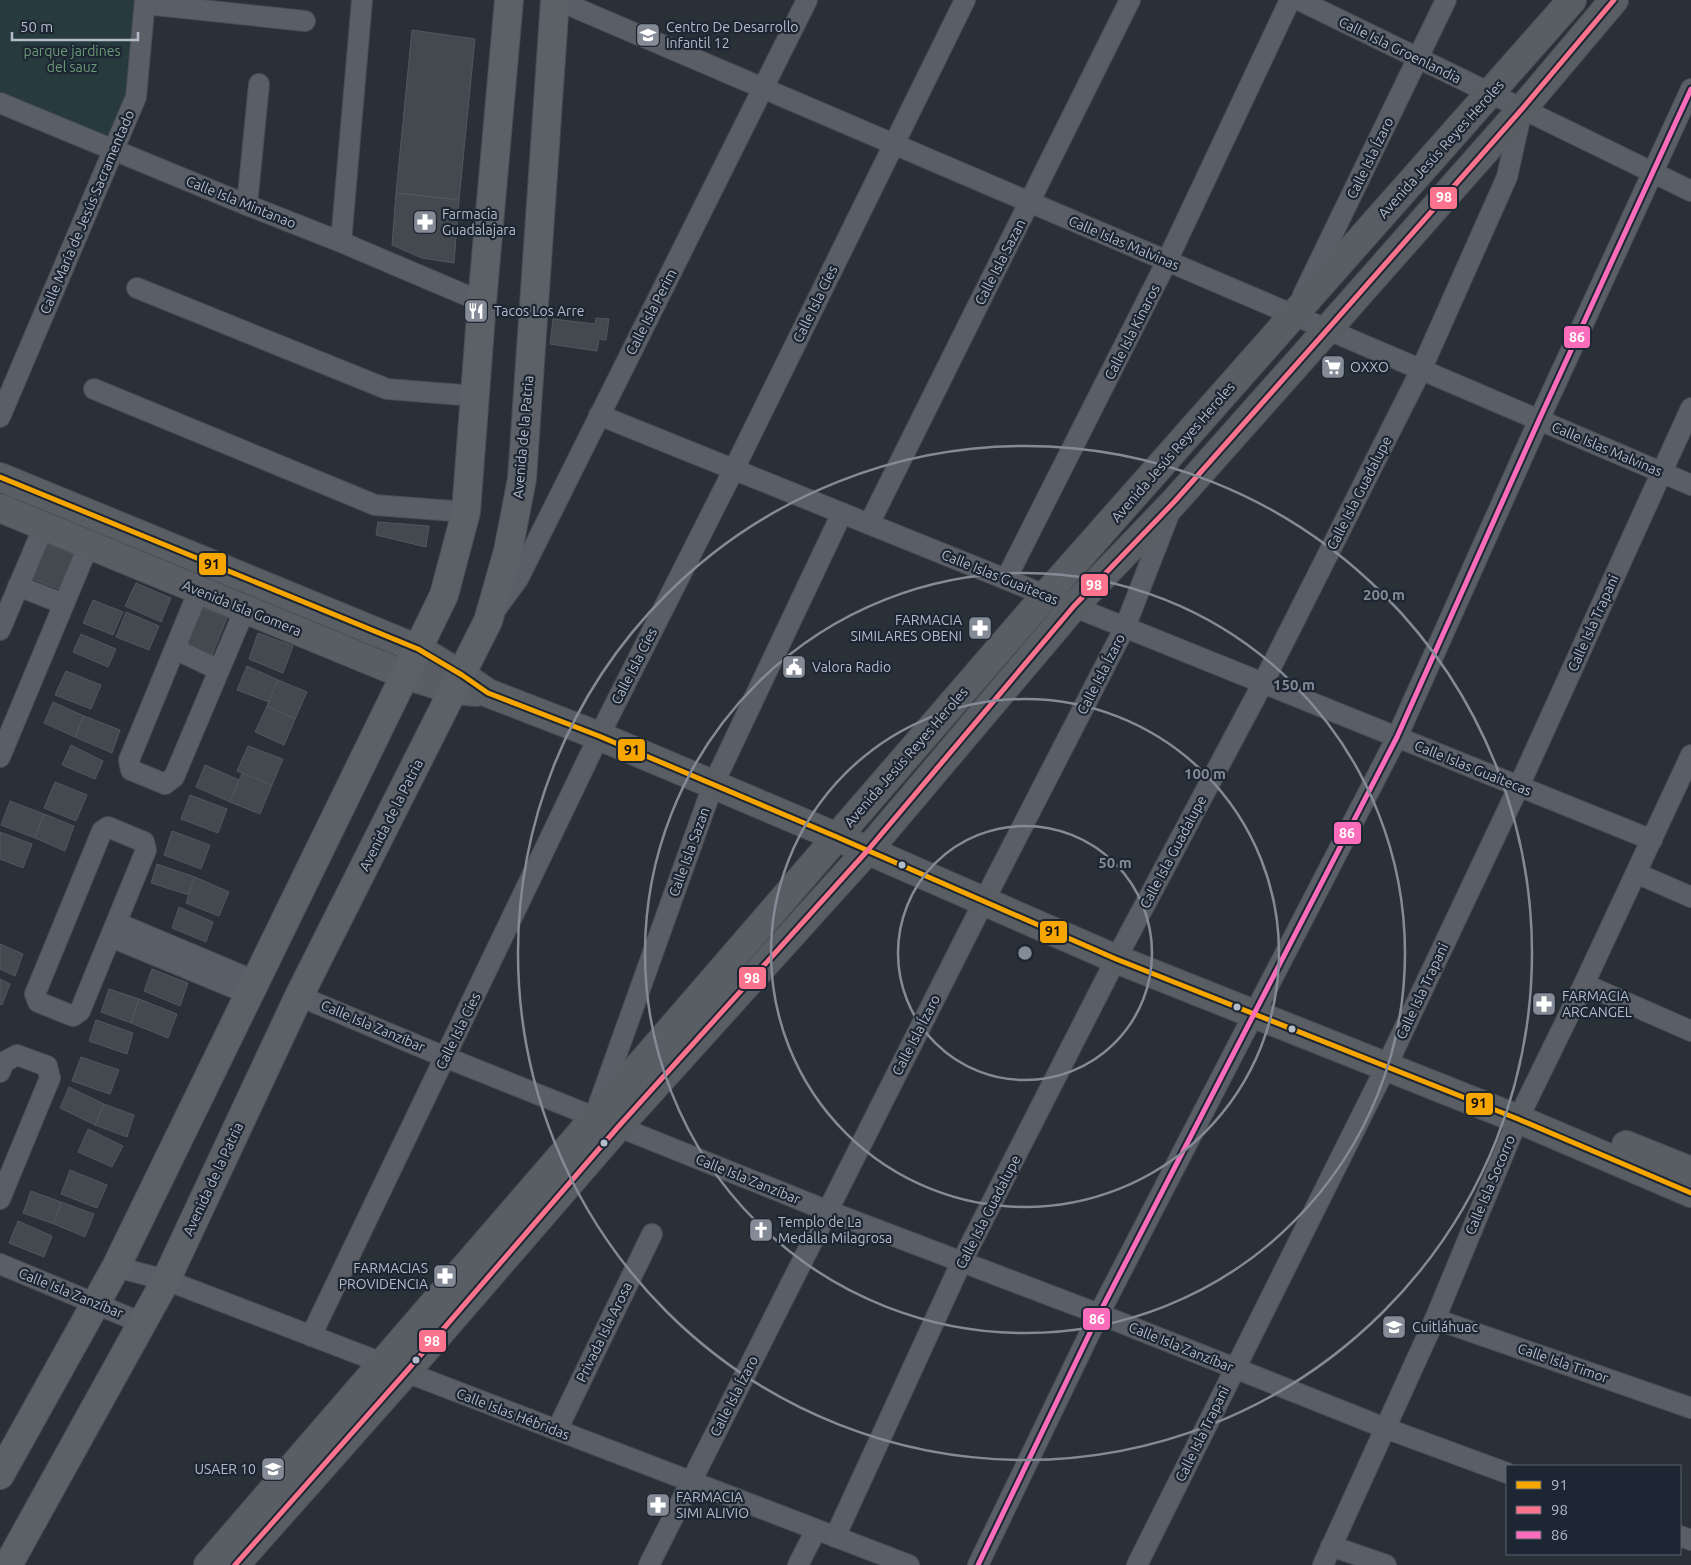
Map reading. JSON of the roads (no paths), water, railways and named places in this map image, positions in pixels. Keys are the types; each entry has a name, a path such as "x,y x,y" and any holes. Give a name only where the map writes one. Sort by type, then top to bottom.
{"main road":[{"path":"0,1475 116,1268 444,595 466,512 482,302 509,0"},
{"name":"Avenida de la Patria","path":"8,1565 166,1280 299,996 488,620 508,551 522,479 556,0"}],"street":[{"path":"342,242 362,0"},
{"name":"Calle Islas Malvinas","path":"556,0 1691,485"},
{"name":"Calle Isla Perim","path":"488,620 518,578 807,0"},
{"name":"Calle Isla Cíes","path":"311,1336 599,736 734,469 965,0"},
{"name":"Calle Isla Sazan","path":"869,524 1130,0"},
{"name":"Calle Isla Kinaros","path":"1006,579 1167,261 1290,0"},
{"name":"Calle Isla Groenlandia","path":"1299,0 1691,191"},
{"name":"Calle Isla Ízaro","path":"1293,316 1446,0"},
{"name":"Avenida Jesús Reyes Heroles","path":"235,1565 594,1117 1046,595 1572,0"},
{"name":"Avenida Jesús Reyes Heroles","path":"208,1565 618,1127 868,850 1074,606 1175,501 1522,109 1614,0"},
{"path":"145,2 305,21"},
{"name":"Calle María de Jesús Sacramentado","path":"0,417 136,97 145,2"},
{"path":"247,205 259,84"},
{"path":"978,1565 1099,1314 1397,737 1538,420 1691,89"},
{"name":"Calle Isla Mintanao","path":"0,103 342,242 482,302"},
{"name":"Calle Isla Guadalupe","path":"798,1565 826,1533 1116,959 1263,683 1421,370 1507,177 1522,109"},
{"path":"137,288 387,389 475,396"},
{"path":"94,389 375,505 466,512"},
{"name":"Calle Isla Trapani","path":"1137,1565 1386,1067 1519,786 1691,408"},
{"name":"Calle Islas Guaitecas","path":"599,415 1652,840"},
{"name":"Avenida Isla Gomera","path":"0,477 418,649 458,682"},
{"name":"Calle Isla Ízaro","path":"649,1565 984,901 1125,627 1175,501"},
{"name":"Avenida Isla Gomera","path":"0,508 405,675 458,682 599,736 868,850 1116,959 1518,1119 1691,1193"},
{"name":"Calle Isla Sazan","path":"594,1117 713,785 842,513"},
{"path":"0,630 44,526"},
{"path":"0,757 89,544"},
{"path":"18,586 64,604"},
{"path":"199,590 129,760 130,770 165,784 174,777 245,609"},
{"path":"175,649 219,670"},
{"name":"Calle Isla Socorro","path":"1323,1565 1435,1319 1518,1119 1689,762"},
{"path":"108,827 144,842 146,850 114,930 80,1011 73,1016 38,1002 35,994 102,831 108,827"},
{"path":"1636,874 1691,897"},
{"path":"114,930 252,988"},
{"path":"1584,984 1691,1031"},
{"name":"Calle Isla Zanzíbar","path":"299,996 445,1057 828,1211 1099,1314 1385,1428 1506,1473"},
{"path":"0,1072 4,1062 17,1055 47,1066 50,1078 0,1199"},
{"name":"Avenida Isla Gomera","path":"1518,1119 1552,1116 1566,1120 1691,1171"},
{"name":"Privada Isla Arosa","path":"557,1430 652,1234"},
{"name":"Calle Isla Zanzíbar","path":"0,1264 142,1323"},
{"name":"Calle Islas Hébridas","path":"116,1268 166,1280 909,1565"},
{"name":"Calle Isla Timor","path":"1435,1319 1691,1408"},
{"path":"1331,1546 1386,1565"}],"place":[{"name":"Centro De Desarrollo Infantil 12","path":"648,35"},
{"name":"Farmacia Guadalajara","path":"425,222"},
{"name":"Tacos Los Arre","path":"476,311"},
{"name":"OXXO","path":"1333,367"},
{"name":"FARMACIA SIMILARES OBENI","path":"980,628"},
{"name":"Valora Radio","path":"794,667"},
{"name":"FARMACIA ARCANGEL","path":"1544,1004"},
{"name":"Templo de La Medalla Milagrosa","path":"761,1230"},
{"name":"FARMACIAS PROVIDENCIA","path":"445,1276"},
{"name":"Cuitláhuac","path":"1394,1327"},
{"name":"USAER 10","path":"273,1469"},
{"name":"FARMACIA SIMI ALIVIO","path":"658,1505"}],"park label":[{"name":"parque jardines del sauz","path":"72,59"}]}
